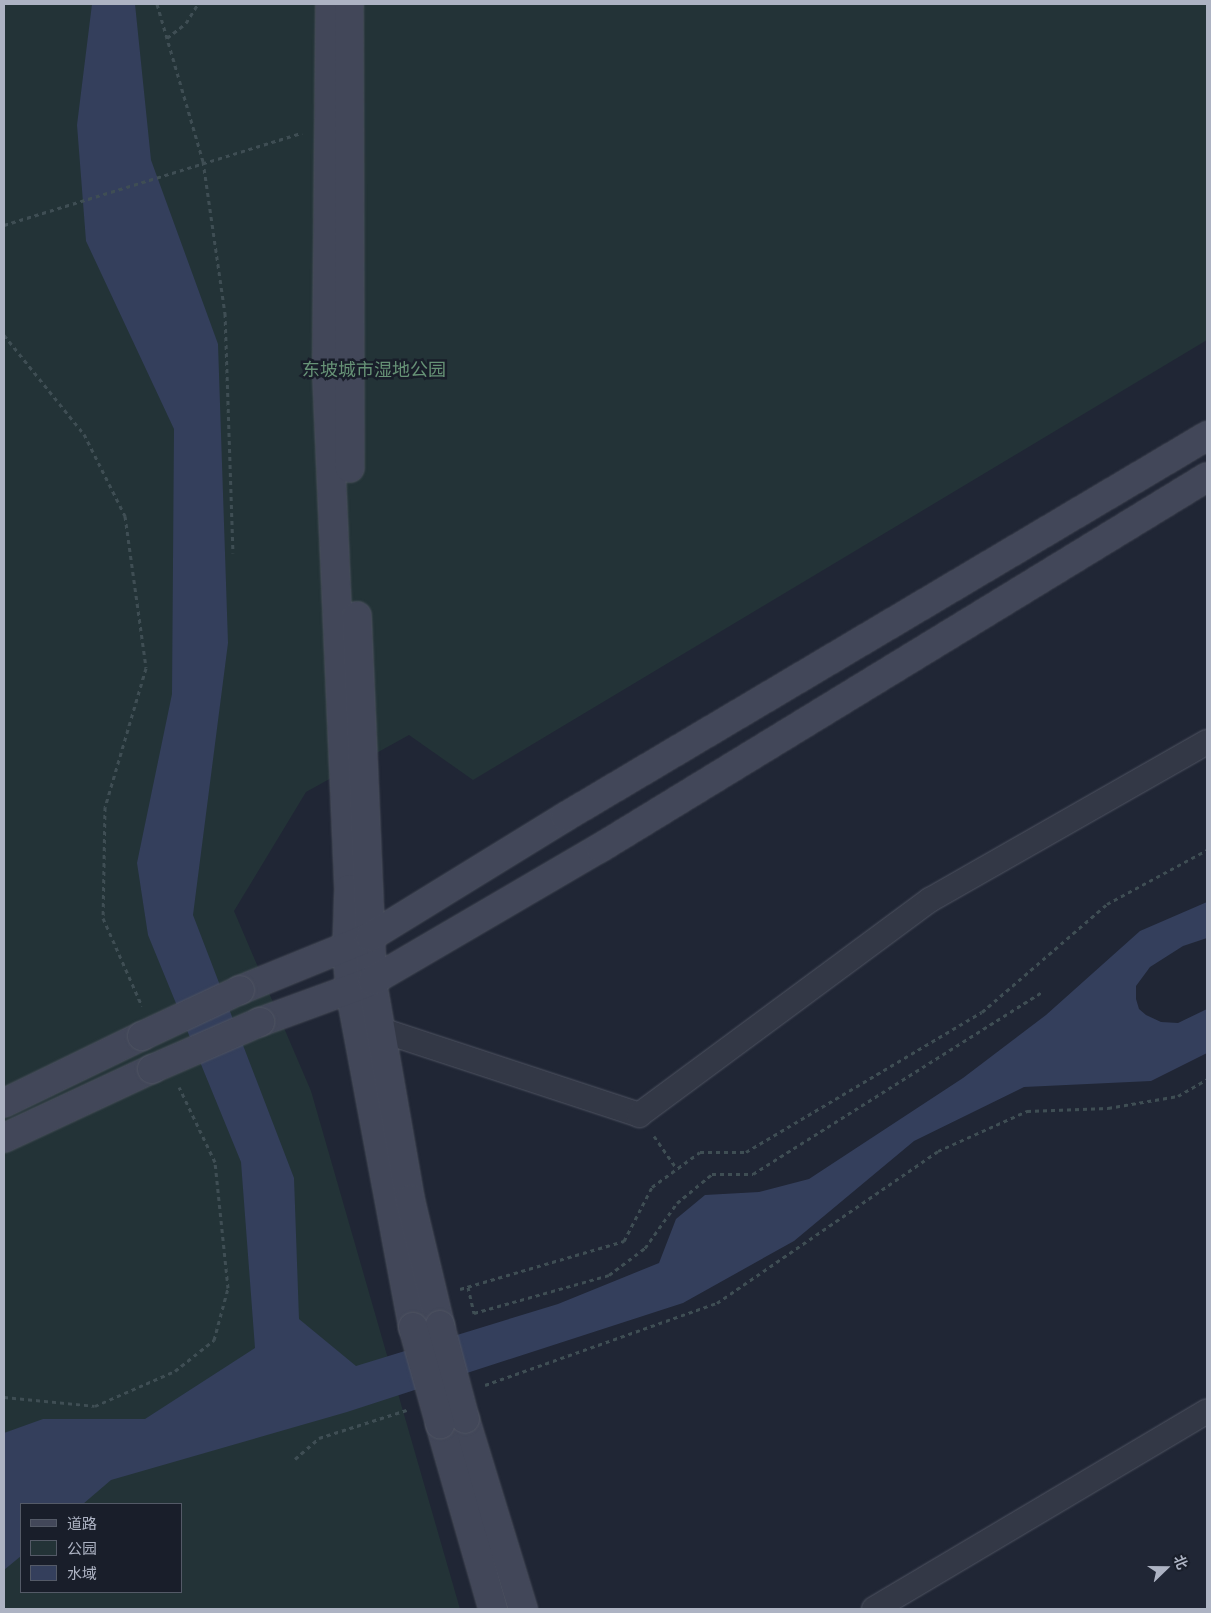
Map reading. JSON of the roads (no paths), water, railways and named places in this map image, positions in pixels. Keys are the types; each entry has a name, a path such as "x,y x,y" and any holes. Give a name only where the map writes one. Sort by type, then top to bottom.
{"street":[{"path":"330,4 327,376 349,889 359,942"},
{"path":"349,4 349,442 361,985 427,1326 452,1421 493,1609"},
{"path":"4,1103 144,1025 240,990 359,942 565,816 1207,436"},
{"path":"4,1138 260,1022 361,985 600,848 1207,477"},
{"path":"381,1030 639,1115 930,900 1207,742"},
{"path":"361,985 381,1030 410,1199 433,1298 427,1326"},
{"path":"874,1609 1207,1411"},
{"path":"452,1421 523,1609"}],"water":[{"path":"92,4 135,4 151,160 218,344 228,643 193,915 294,1178 299,1319 356,1366 558,1304 659,1263 676,1219 705,1195 759,1192 809,1179 963,1078 1046,1015 1140,931 1207,902 1207,938 1183,946 1150,967 1136,986 1136,999 1139,1009 1146,1015 1161,1022 1178,1023 1207,1009 1207,1053 1151,1081 1024,1087 914,1141 794,1241 683,1303 347,1412 111,1480 84,1503 20,1503 20,1557 4,1570 4,1433 43,1419 145,1419 255,1348 241,1162 148,935 137,863 172,694 174,429 86,241 77,125"}],"park label":[{"name":"东坡城市湿地公园","path":"374,370"}]}
